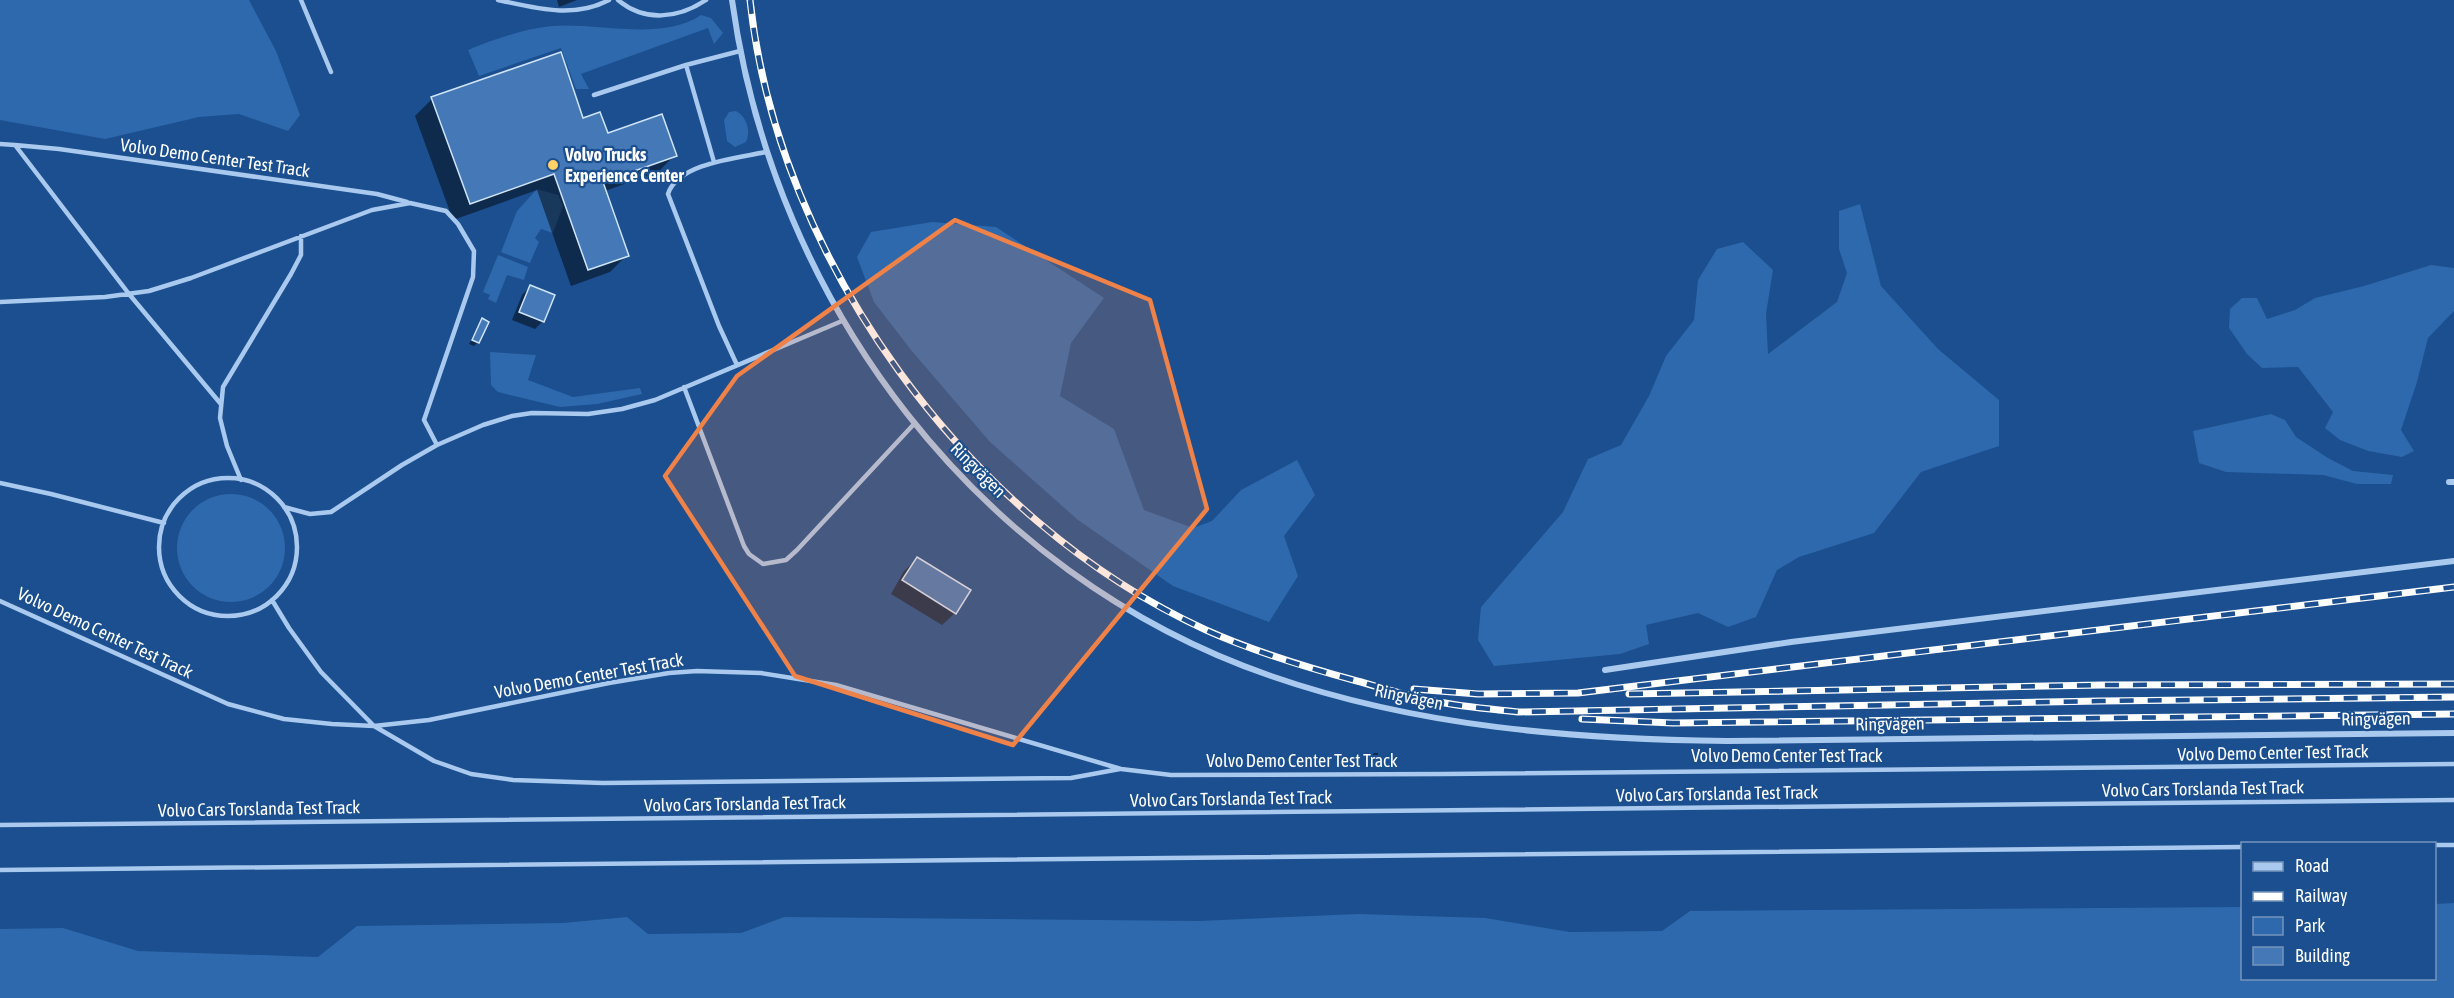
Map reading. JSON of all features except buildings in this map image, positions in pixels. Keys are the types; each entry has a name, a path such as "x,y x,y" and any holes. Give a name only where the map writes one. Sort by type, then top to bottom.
{"street":[{"name":"Ringvägen","path":"732,0 753,109 766,152 795,228 842,321 873,369 914,424 946,461 984,499 1042,549 1105,594 1164,629 1216,654 1268,675 1362,703 1430,718 1521,731 1628,740 1749,741 2454,733"},
{"path":"1605,670 1803,640 2454,561"}],"lane":[{"path":"301,0 331,72"},
{"path":"498,0 554,11 577,11 594,8 609,0"},
{"path":"618,0 638,12 657,16 677,14 706,0"},
{"path":"594,95 686,65 740,51"},
{"path":"686,65 714,162"},
{"name":"Volvo Demo Center Test Track","path":"0,144 377,194 446,211 458,224 474,251 473,277 424,420 437,445"},
{"path":"15,145 129,294 220,403"},
{"path":"737,365 714,316 668,194 671,184 680,177 714,162 766,152"},
{"name":"Volvo Demo Center Test Track","path":"0,302 129,294 170,285 372,210 410,203"},
{"path":"241,480 227,446 220,418 223,387 301,255 301,236"},
{"path":"284,507 310,514 331,512 393,470 437,445 483,425 512,416 532,413 588,414 656,400 842,321"},
{"path":"684,387 744,546 749,554 763,564 786,560 797,550 914,424"},
{"path":"217,479 241,480 265,489 284,507 295,531 296,556 288,581 272,600 251,612 228,616 204,612 184,600 176,591 164,570 160,547 164,524 176,503 194,488 217,479"},
{"path":"0,483 164,524"},
{"name":"Volvo Demo Center Test Track","path":"272,600 321,672 374,726 442,765 471,774 513,780 647,783 787,779 1071,778 1121,769"},
{"name":"Volvo Demo Center Test Track","path":"0,601 228,704 300,721 374,726 429,720 669,673 761,673 836,685 1121,769 1172,775 2454,765"},
{"name":"Volvo Cars Torslanda Test Track","path":"0,823 9,825 2454,800"},
{"path":"2436,845 2454,845"},
{"path":"0,870 2241,847"}],"highlighted area":[{"path":"955,220 1150,300 1207,509 1013,745 795,676 665,476 737,376"}],"green space":[{"path":"0,0 249,0 276,51 300,115 288,131 239,114 199,117 105,139 0,120"},
{"path":"701,15 711,18 723,33 714,44 708,28 581,74 589,89 576,89 561,48 479,76 468,50 509,35 541,27 570,25 628,29 667,28"},
{"path":"736,111 745,121 748,133 746,142 735,147 727,141 724,120 729,112"},
{"path":"537,189 558,195 563,206 553,233 541,229 535,238 539,242 530,263 501,252 517,211"},
{"path":"1860,204 1881,286 1938,349 1999,400 1999,446 1921,472 1874,533 1799,557 1777,570 1756,617 1728,627 1698,613 1646,625 1649,644 1620,654 1494,666 1478,640 1481,607 1563,512 1588,459 1621,445 1649,396 1666,356 1694,320 1698,280 1717,249 1743,242 1773,270 1766,314 1768,354 1837,302 1847,273 1839,249 1839,211"},
{"path":"932,222 996,227 1104,298 1071,343 1060,396 1114,429 1144,510 1193,528 1212,521 1241,490 1297,460 1315,495 1284,536 1298,576 1269,622 1173,586 1078,520 990,442 911,350 874,302 857,257 871,232"},
{"path":"498,255 528,267 524,280 507,275 496,303 488,299 490,295 483,292"},
{"path":"2431,265 2454,268 2454,311 2428,338 2417,382 2401,430 2414,451 2402,457 2368,451 2340,440 2325,428 2333,412 2298,367 2262,368 2247,354 2229,328 2230,309 2242,298 2257,298 2267,319 2295,310 2315,298 2364,286"},
{"path":"490,352 536,355 528,380 573,397 640,388 642,394 597,404 560,407 498,392 491,385"},
{"path":"2271,414 2285,420 2296,437 2328,458 2353,471 2393,475 2391,484 2357,484 2323,475 2226,472 2199,463 2193,431"},
{"path":"231,494 252,498 269,510 281,527 285,548 281,569 269,586 252,598 231,602 210,598 193,586 181,569 177,548 181,527 193,510 210,498"},
{"path":"2454,903 2454,998 0,998 0,929 63,928 138,951 318,957 357,926 563,923 627,917 648,934 741,933 784,917 1199,921 1358,914 1485,918 1570,932 1662,931 1690,911 2241,907 2241,980 2436,980 2436,904"}],"railway":[{"path":"750,0 768,97 799,193 844,285 899,372 965,451 1039,522 1119,583 1224,638 1299,665 1415,697 1455,705 1519,712 2454,697"},
{"path":"1414,689 1478,694 1578,693 2454,587"},
{"path":"1629,694 2102,685 2454,684"},
{"path":"1582,719 1673,723 2454,714"}],"place":[{"name":"Volvo Trucks Experience Center","path":"553,165"}]}
